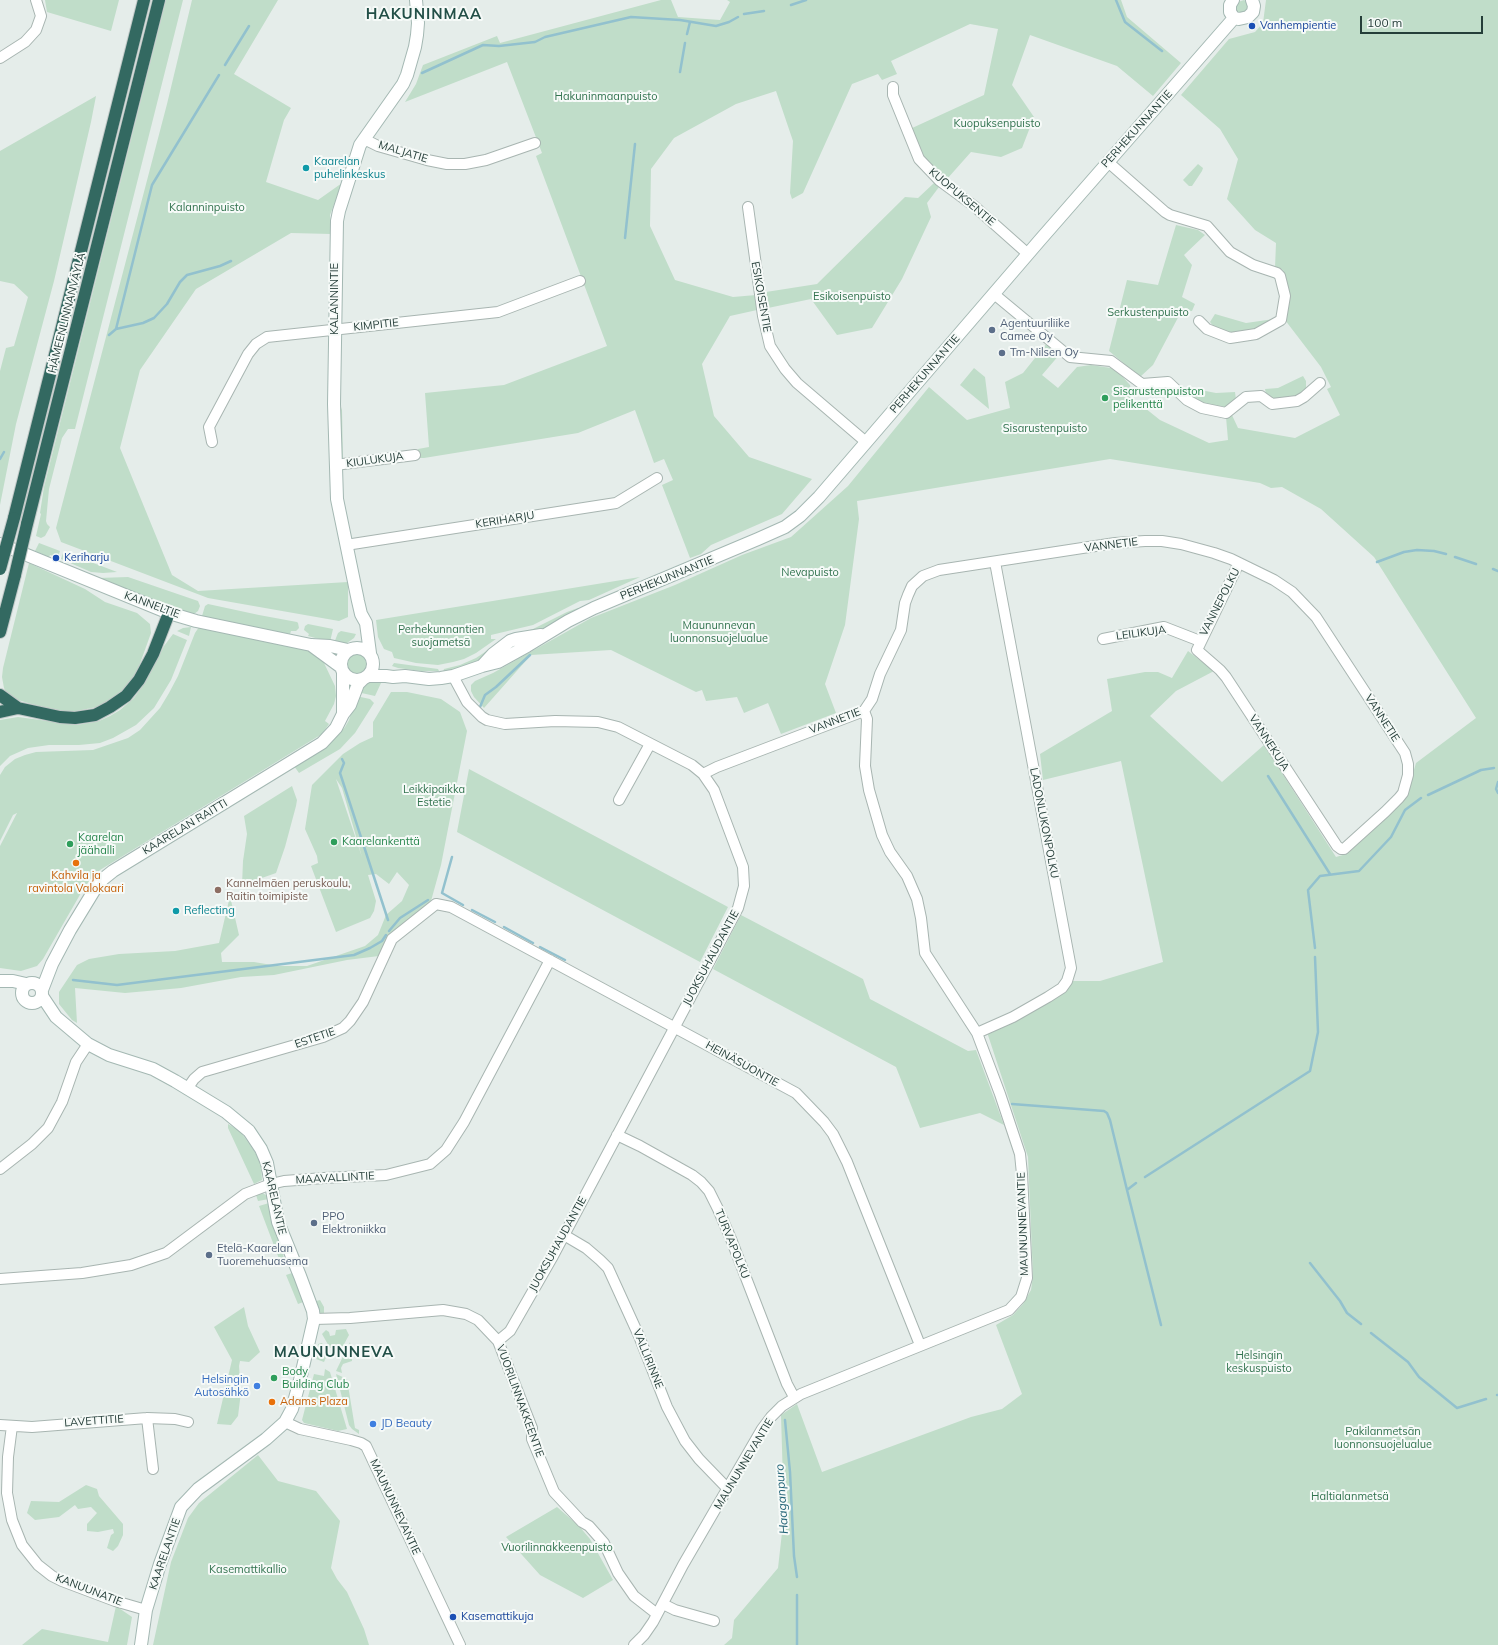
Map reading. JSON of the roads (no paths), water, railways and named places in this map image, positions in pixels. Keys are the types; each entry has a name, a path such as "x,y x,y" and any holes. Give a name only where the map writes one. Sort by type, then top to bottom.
{"highway":[{"name":"HÄMEENLINNANVÄYLÄ","path":"0,570 144,0"},
{"name":"HÄMEENLINNANVÄYLÄ","path":"0,632 159,0"},
{"path":"0,695 18,708 60,717 75,718 95,715 110,708 126,696 139,680 153,654 169,613"},
{"path":"0,712 18,708"}],"street":[{"path":"0,58 25,42 36,30 41,16 36,0"},
{"name":"KALANNINTIE","path":"351,649 360,632 361,614 337,499 334,391 337,221 353,165 364,139 403,84 407,75 416,41 418,0"},
{"path":"1232,0 1230,9 1234,18 1241,19 1251,14 1254,9 1252,0"},
{"name":"PERHEKUNNANTIE","path":"365,678 405,676 429,679 453,676 498,662 594,608 700,564 785,526 800,516 813,504 1234,18"},
{"name":"KUOPUKSENTIE","path":"893,87 893,95 919,160 940,180 974,206 1028,254"},
{"name":"MALJATIE","path":"364,139 378,146 427,160 448,164 464,164 486,160 535,143"},
{"path":"1108,162 1165,212 1170,215 1207,226 1230,252 1253,265 1277,272 1280,276 1285,296 1281,320 1256,334 1230,338 1207,329 1199,321"},
{"name":"ESIKOISENTIE","path":"748,207 763,316 770,346 784,369 797,383 866,442"},
{"name":"KIMPITIE","path":"212,442 209,427 248,354 256,344 272,335 498,312 580,281"},
{"path":"994,294 1070,357 1111,361 1142,384 1168,382 1188,400 1202,408 1226,413 1246,397 1261,396 1272,404 1297,401 1304,397 1320,382"},
{"name":"KIULUKUJA","path":"335,465 415,455"},
{"name":"KERIHARJU","path":"346,545 616,503 657,478"},
{"name":"VANNETIE","path":"703,774 729,762 864,712 872,699 880,674 901,630 905,602 912,586 923,576 939,570 1115,543 1145,541 1168,542 1203,549 1239,563 1283,585 1301,600 1316,617 1405,753 1408,764 1408,775 1399,798 1346,847 1341,849"},
{"name":"KANNELTIE","path":"0,544 169,613 196,621 311,645 326,645 351,649"},
{"name":"LADONLUKONPOLKU","path":"977,1033 1013,1017 1048,998 1062,988 1067,981 1071,968 995,562"},
{"name":"VANNEPOLKU","path":"1200,641 1239,563"},
{"name":"KALANNINTIE","path":"361,614 366,623 372,657"},
{"name":"LEILIKUJA","path":"1103,639 1164,627 1200,641"},
{"name":"VANNEKUJA","path":"1200,641 1197,647 1199,653 1220,670 1226,677 1337,846 1341,849"},
{"name":"KANNELTIE","path":"311,645 342,670"},
{"path":"342,670 352,679 365,678 373,669 372,657 361,648 351,649 341,659 343,714"},
{"name":"PERHEKUNNANTIE","path":"372,657 405,676"},
{"name":"JUOKSUHAUDANTIE","path":"453,676 467,702 473,709 482,717 494,722 505,724 592,721 618,727 692,766 703,774 714,790 743,867 744,886 738,908 564,1235 510,1331 498,1341"},
{"name":"KAARELAN RAITTI","path":"39,996 52,964 94,889 107,875 322,743 336,728 343,714 350,705 358,684 365,678"},
{"name":"MAUNUNNEVANTIE","path":"634,1645 644,1635 663,1604 683,1565 766,1423 782,1406 794,1397 1009,1310 1021,1297 1026,1278 1020,1154 1000,1094 977,1033 925,954 921,918 917,900 907,876 890,852 882,835 869,790 865,766 867,719 864,712"},
{"path":"619,800 650,744"},
{"name":"HEINÄSUONTIE","path":"436,904 451,907 796,1093 824,1122 833,1134 847,1162 920,1345"},
{"name":"ESTETIE","path":"187,1089 194,1078 202,1072 323,1037 343,1028 350,1021 367,994 392,939 436,904"},
{"name":"MAAVALLINTIE","path":"0,1279 82,1273 131,1265 166,1253 245,1194 271,1184 284,1181 386,1175 412,1170 430,1164 446,1150 464,1122 550,960"},
{"name":"KAARELAN RAITTI","path":"26,987 52,964"},
{"path":"3,982 26,987 38,985 39,996 25,1001 26,987"},
{"name":"KAARELANTIE","path":"39,996 56,1017 88,1044 109,1055 152,1069 235,1119 248,1131 264,1156 278,1222 309,1298 314,1319 300,1380 292,1409 286,1422 266,1439 198,1489 181,1507 160,1564 146,1610 141,1645"},
{"path":"0,1169 32,1144 48,1128 66,1094 76,1062 88,1044"},
{"name":"TURVAPOLKU","path":"617,1135 692,1175 709,1191 726,1228 794,1397"},
{"name":"VALLIRINNE","path":"564,1235 586,1248 608,1268 668,1407 682,1435 694,1453 728,1488"},
{"name":"VUORILINNAKKEENTIE","path":"314,1319 350,1318 443,1310 466,1314 478,1320 498,1341 532,1428 532,1439 554,1492 604,1543 618,1573 634,1596 657,1614"},
{"path":"147,1418 153,1469"},
{"name":"LAVETTITIE","path":"0,1425 32,1426 147,1418 176,1419 188,1422"},
{"name":"MAUNUNNEVANTIE","path":"286,1422 300,1429 351,1440 366,1446 460,1645"},
{"name":"KANUUNATIE","path":"12,1426 8,1457 7,1493 12,1520 18,1538 28,1553 43,1568 62,1581 115,1601 146,1610"},
{"path":"663,1604 675,1610 714,1621"}],"waterway":[{"path":"791,5 806,0"},
{"path":"1116,0 1125,22 1162,51"},
{"path":"744,14 764,11"},
{"path":"422,73 483,45 499,46 535,42 545,37 631,17 680,20 716,26 729,22 738,17"},
{"path":"687,34 690,22"},
{"path":"225,65 249,26"},
{"path":"680,72 685,43"},
{"path":"116,329 152,185 219,75"},
{"path":"625,238 635,144"},
{"path":"109,335 116,329 143,323 154,318 167,304 180,282 187,275 220,266 231,261"},
{"path":"0,459 4,452"},
{"path":"1377,562 1404,552 1417,550 1434,551 1446,554"},
{"path":"1455,557 1476,564"},
{"path":"1493,569 1498,571"},
{"path":"480,707 485,695 496,687 530,655"},
{"path":"342,759 344,763 340,773 388,920"},
{"path":"1428,795 1481,770 1494,768"},
{"path":"1268,776 1330,874"},
{"path":"1498,782 1496,789 1498,793"},
{"path":"1315,948 1308,890 1320,876 1359,871 1391,837 1405,810 1421,798"},
{"path":"452,857 442,893 463,905"},
{"path":"389,931 400,918 428,900"},
{"path":"472,910 495,922"},
{"path":"504,927 533,943"},
{"path":"73,980 117,985 354,955 382,941 386,935"},
{"path":"540,947 565,960"},
{"path":"1145,1177 1310,1071 1318,1032 1315,957"},
{"path":"1012,1104 1104,1111 1107,1113 1127,1190"},
{"path":"1136,1183 1127,1190 1161,1325"},
{"path":"1310,1263 1340,1301 1347,1313 1361,1324"},
{"path":"1371,1333 1408,1362 1419,1377 1457,1408 1486,1399"},
{"name":"Haaganpuro","path":"785,1420 790,1472 794,1556 797,1577"},
{"name":"Haaganpuro","path":"797,1595 797,1645"}],"place":[{"name":"Vanhempientie","path":"1252,26"},
{"name":"Kaarelan puhelinkeskus","path":"306,168"},
{"name":"Agentuuriliike Camee Oy","path":"992,330"},
{"name":"Tm-Nilsen Oy","path":"1002,353"},
{"name":"Sisarustenpuiston pelikenttä","path":"1105,398"},
{"name":"Keriharju","path":"56,558"},
{"name":"Kaarelankenttä","path":"334,842"},
{"name":"Kaarelan jäähalli","path":"70,844"},
{"name":"Kahvila ja ravintola Valokaari","path":"76,863"},
{"name":"Kannelmäen peruskoulu, Raitin toimipiste","path":"218,890"},
{"name":"Reflecting","path":"176,911"},
{"name":"PPO Elektroniikka","path":"314,1223"},
{"name":"Etelä-Kaarelan Tuoremehuasema","path":"209,1255"},
{"name":"Body Building Club","path":"274,1378"},
{"name":"Helsingin Autosähkö","path":"257,1386"},
{"name":"Adams Plaza","path":"272,1402"},
{"name":"JD Beauty","path":"373,1424"},
{"name":"Kasemattikuja","path":"453,1617"}],"district":[{"name":"HAKUNINMAA","path":"424,14"},
{"name":"MAUNUNNEVA","path":"334,1352"}],"park label":[{"name":"Hakuninmaanpuisto","path":"606,97"},
{"name":"Kuopuksenpuisto","path":"997,124"},
{"name":"Kalanninpuisto","path":"207,208"},
{"name":"Esikoisenpuisto","path":"852,297"},
{"name":"Serkustenpuisto","path":"1148,313"},
{"name":"Sisarustenpuisto","path":"1045,429"},
{"name":"Nevapuisto","path":"810,573"},
{"name":"Maununnevan luonnonsuojelualue","path":"719,632"},
{"name":"Perhekunnantien suojametsä","path":"441,636"},
{"name":"Leikkipaikka Estetie","path":"434,796"},
{"name":"Helsingin keskuspuisto","path":"1259,1362"},
{"name":"Pakilanmetsän luonnonsuojelualue","path":"1383,1438"},
{"name":"Haltialanmetsä","path":"1350,1497"},
{"name":"Vuorilinnakkeenpuisto","path":"557,1548"},
{"name":"Kasemattikallio","path":"248,1570"}]}
